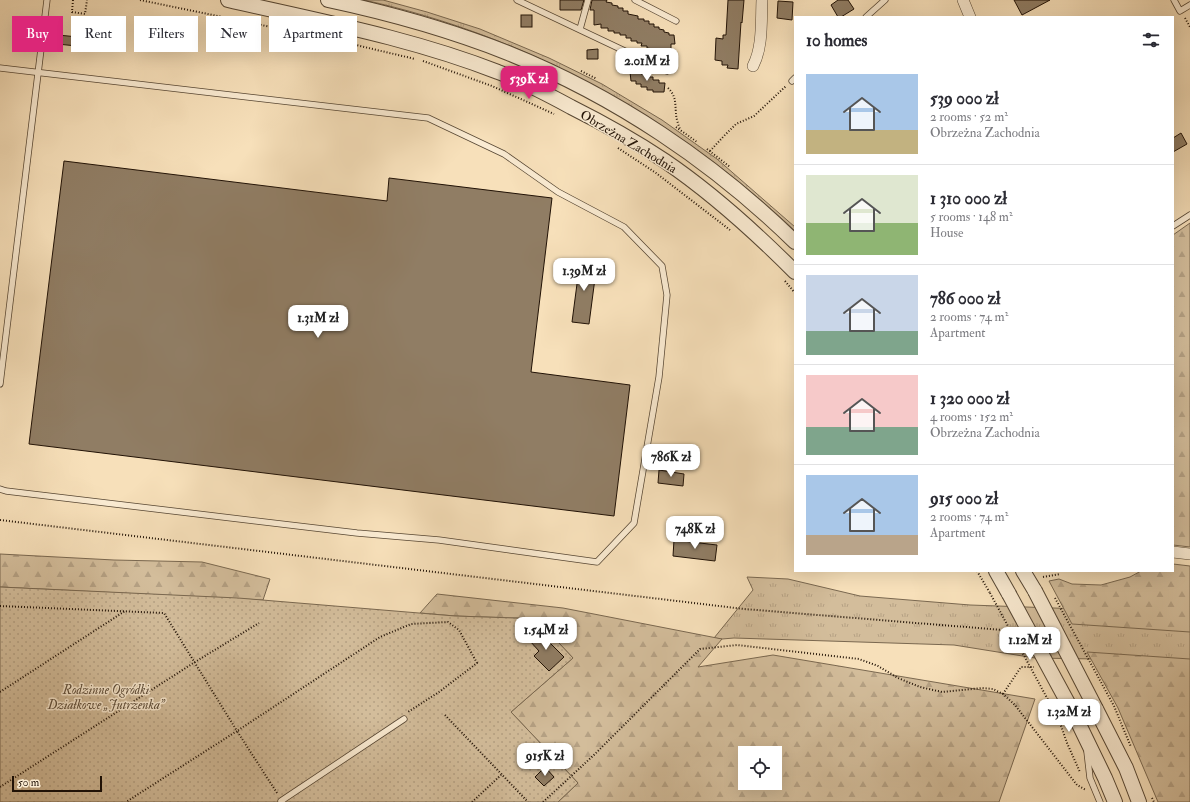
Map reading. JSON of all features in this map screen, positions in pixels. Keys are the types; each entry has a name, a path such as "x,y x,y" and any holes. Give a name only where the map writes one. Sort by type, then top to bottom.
{"street":[{"name":"Obrzeżna Zachodnia","path":"228,0 386,36 423,46 499,72 540,91 624,135 665,161 721,204 771,248 794,271"},
{"name":"Obrzeżna Zachodnia","path":"328,0 391,14 508,53 594,94 637,118 680,146 737,189 794,241"},
{"path":"753,66 756,60 759,45 762,0"},
{"path":"965,1 970,16"},
{"path":"1174,552 1190,554"},
{"path":"997,572 1075,716 1115,802"},
{"path":"1024,572 1041,587 1096,709 1126,768 1138,802"}],"lane":[{"path":"45,16 47,0"},
{"path":"517,0 667,71"},
{"path":"580,29 588,0"},
{"path":"635,0 676,21"},
{"path":"867,16 885,0"},
{"path":"1174,0 1180,10 1190,5"},
{"path":"0,384 40,52"},
{"path":"0,68 428,118 504,154 558,192 624,227 662,266 667,295 659,376 634,523 597,562 446,541 357,533 6,491 0,489"},
{"path":"1174,225 1190,215"},
{"path":"282,801 404,719"},
{"path":"1086,740 1090,778 1100,802"}],"path":[{"path":"73,0 72,12 85,14 87,0"},
{"path":"140,0 339,41 421,61 492,86 556,115"},
{"path":"710,151 722,136 736,124 754,116 794,79"},
{"path":"668,88 676,100 676,119 680,129"},
{"path":"618,148 656,173 735,234"},
{"path":"784,281 794,292"},
{"path":"0,520 744,609 1017,631"},
{"path":"978,572 1059,720 1067,743 1083,779"},
{"path":"1041,587 1043,577 1060,574"},
{"path":"1054,597 1114,706"},
{"path":"0,606 164,613 282,801"},
{"path":"0,692 125,611"},
{"path":"126,802 380,637 411,624 448,622 459,630 477,663 439,692 402,716 404,719"},
{"path":"0,787 195,662 259,623"},
{"path":"544,802 595,754 700,649 737,645 859,659 878,666 898,678 920,687 942,692 982,688 993,689 1003,694 1015,705 1077,785 1088,791 1086,785"},
{"path":"1003,694 1021,667 1037,667"},
{"path":"446,715 528,802"},
{"path":"472,802 501,775"}],"green space":[{"path":"364,0 383,0 480,29 549,58 602,84 662,120 717,159 794,226 794,230 748,190 700,152 648,117 595,86 540,59 483,35 424,16"},
{"path":"1190,223 1190,547 1174,545 1174,234"},
{"path":"0,554 114,560 202,562 270,579 263,600 0,587"},
{"path":"1174,564 1190,566 1190,632 1072,624 1049,581 1059,579 1072,584 1101,585 1130,577 1139,572 1174,572"},
{"path":"747,577 788,579 860,596 970,605 1109,610 1190,615 1190,665 1159,660 1035,658 954,645 714,638 753,590"},
{"name":"Rodzinne Ogródki Działkowe „Jutrzenka”","path":"0,587 238,598 455,616 544,619 543,626 573,658 511,712 578,783 558,802 0,802"},
{"path":"437,594 563,608 722,639 698,667 773,655 1035,699 999,802 558,802 578,783 511,712 573,658 543,626 544,619 455,616 420,613"},
{"path":"1087,652 1190,659 1190,802 1158,802 1118,708"}],"building":[{"path":"560,0 584,0 581,10 560,10"},
{"path":"592,0 607,0 606,2 618,6 618,8 623,8 623,11 628,11 628,14 638,16 638,19 644,19 644,21 649,21 649,24 654,24 654,27 659,27 659,29 664,30 664,32 669,33 669,35 674,35 675,44 671,44 671,55 658,54 658,52 653,51 653,49 647,48 647,46 641,46 642,43 631,41 631,38 626,38 626,35 614,33 614,31 608,31 608,28 601,28 601,24 594,25 594,10 590,10"},
{"path":"728,0 744,0 738,69 727,68 728,65 722,65 722,61 715,60 716,38 723,39 723,35 726,35"},
{"path":"838,0 848,0 854,9 843,16 837,16 831,5"},
{"path":"1014,0 1050,0 1022,15"},
{"path":"778,1 793,2 792,20 777,18"},
{"path":"521,15 532,15 532,27 521,27"},
{"path":"63,36 71,36 71,45 63,45"},
{"path":"598,49 598,59 587,59 587,50"},
{"path":"630,72 641,72 641,74 647,74 647,77 653,77 653,80 659,80 659,83 665,83 664,92 653,92 653,90 647,90 647,87 641,87 641,84 636,84 636,81 631,81"},
{"path":"1181,133 1187,144 1174,151 1174,137"},
{"path":"64,161 387,201 389,178 552,198 531,372 630,385 614,516 29,444"},
{"path":"580,261 597,263 589,324 572,322"},
{"path":"659,470 684,474 683,486 658,483"},
{"path":"674,540 717,545 715,561 673,556"},
{"path":"539,630 564,657 549,671 534,656 539,651 529,640"},
{"path":"545,767 554,777 544,786 535,777"}]}
